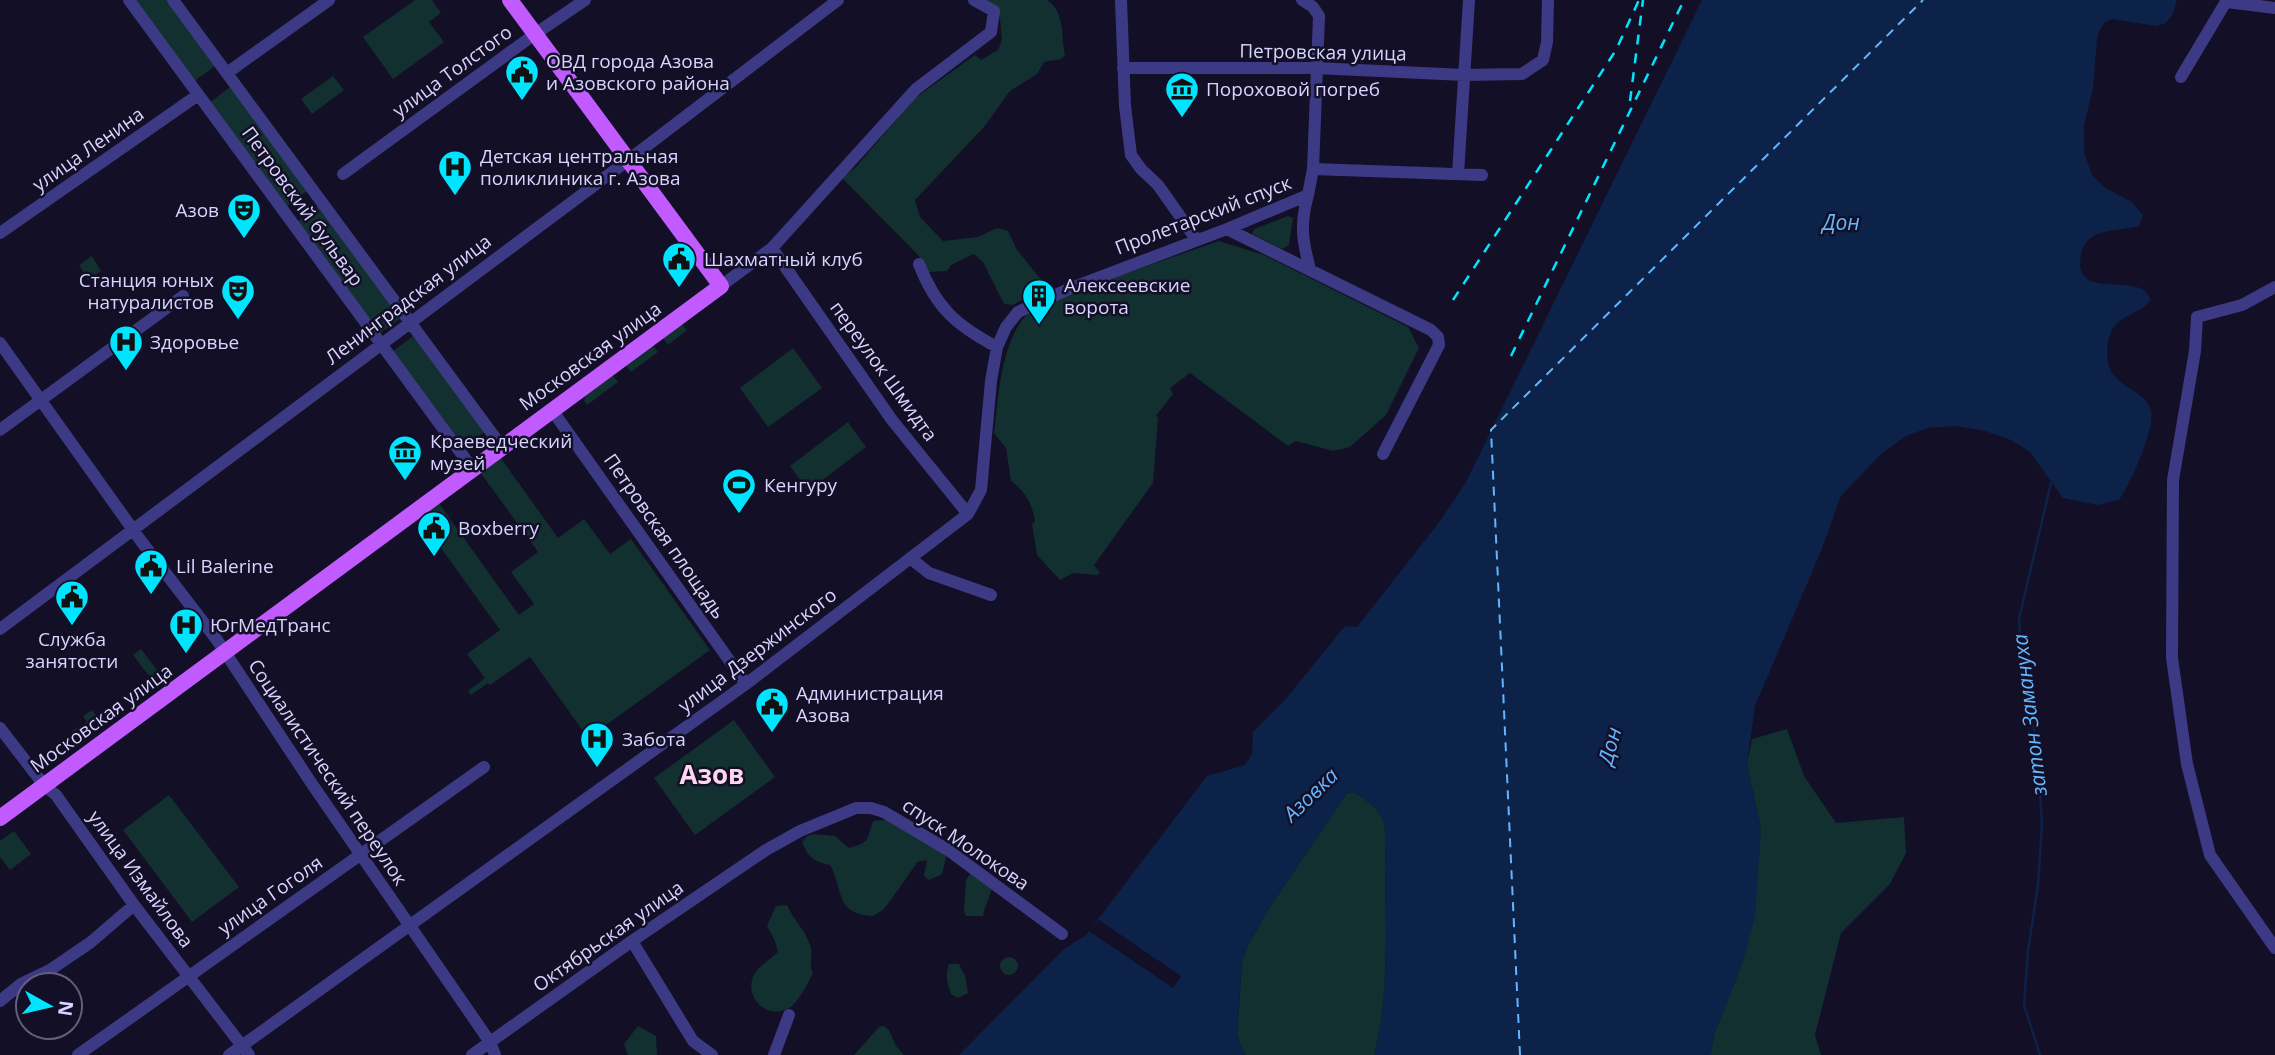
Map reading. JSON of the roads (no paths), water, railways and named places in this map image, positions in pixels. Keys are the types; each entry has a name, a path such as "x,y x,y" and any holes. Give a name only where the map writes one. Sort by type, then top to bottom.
{"main road":[{"path":"510,0 721,286"},
{"name":"Московская улица","path":"0,818 721,286"}],"street":[{"name":"Петровский бульвар","path":"129,0 472,468"},
{"name":"Петровский бульвар","path":"173,0 502,447"},
{"path":"227,73 329,0"},
{"name":"улица Толстого","path":"343,174 584,0"},
{"name":"Ленинградская улица","path":"0,629 838,0"},
{"name":"Московская улица","path":"721,286 772,248 916,89 990,32 994,11 974,0"},
{"path":"1121,0 1125,106 1131,155 1158,185 1196,239"},
{"path":"1302,0 1313,7 1319,16 1313,169"},
{"path":"1458,174 1469,0"},
{"name":"Петровская улица","path":"1123,68 1316,68 1464,75 1522,74 1543,60 1547,42 1548,0"},
{"path":"2181,77 2227,1 2275,8"},
{"name":"улица Ленина","path":"0,233 198,94"},
{"name":"Пролетарский спуск","path":"1012,318 1018,312 1047,298 1308,195 1313,169 1482,175"},
{"path":"1308,195 1301,238 1310,269"},
{"path":"1227,229 1431,330 1438,337 1439,345 1383,454"},
{"name":"переулок Шмидта","path":"772,248 892,419 968,514"},
{"path":"919,264 925,280 943,309 966,331 997,347"},
{"path":"2275,287 2242,305 2197,317 2195,351 2173,480 2171,564 2172,658 2187,764 2210,855 2275,948"},
{"path":"0,430 183,296"},
{"name":"улица Дзержинского","path":"229,1055 246,1051 410,926 746,684 968,514 981,490 991,381 997,347 1012,318"},
{"name":"Социалистический переулок","path":"0,343 133,530 225,652 360,855 490,1042 495,1055"},
{"name":"Петровская площадь","path":"552,411 746,684"},
{"path":"910,558 929,573 991,595"},
{"name":"улица Измайлова","path":"0,728 44,785 56,795 134,905 246,1051"},
{"name":"улица Гоголя","path":"78,1055 484,766"},
{"name":"спуск Молокова","path":"766,850 800,831 856,808 871,808 884,812 948,850 1062,934"},
{"name":"Октябрьская улица","path":"472,1055 766,850"},
{"path":"0,1001 21,984 50,970 91,942 134,905"},
{"path":"632,941 693,1041 712,1055"},
{"path":"774,1055 789,1015"}],"water":[{"name":"Дон","path":"1702,0 2177,0 2173,14 2166,23 2156,26 2112,19 2105,22 2099,31 2093,88 2084,126 2084,152 2092,175 2105,188 2132,202 2143,215 2139,226 2104,232 2089,240 2081,255 2081,270 2087,279 2096,283 2134,286 2144,291 2151,300 2117,324 2108,344 2109,366 2113,374 2141,396 2151,411 2146,443 2119,500 2098,505 2063,498 2030,452 2011,440 1985,431 1956,426 1928,428 1906,436 1882,453 1841,496 1821,551 1755,706 1747,764 1761,830 1755,917 1743,961 1715,1032 1710,1055 1374,1055 1384,987 1385,831 1378,812 1366,800 1352,792 1347,793 1269,908 1248,945 1242,963 1237,1035 1245,1055 959,1055 1064,949 1086,935 1207,776 1245,765 1252,754 1253,732 1284,701 1345,626 1357,627 1440,521 1466,482"}],"waterway":[{"name":"затон Замануха","path":"2040,1055 2024,1005 2042,823 2036,739 2023,676 2019,619 2051,483"}],"railway":[{"path":"1453,300 1616,50 1639,0"},
{"path":"1630,101 1643,0"},
{"path":"1511,356 1684,0"}],"place":[{"name":"ОВД города Азова и Азовского района","path":"522,102"},
{"name":"Пороховой погреб","path":"1182,119"},
{"name":"Детская центральная поликлиника г. Азова","path":"455,197"},
{"name":"Азов","path":"244,240"},
{"name":"Шахматный клуб","path":"679,289"},
{"name":"Станция юных натуралистов","path":"238,321"},
{"name":"Алексеевские ворота","path":"1039,326"},
{"name":"Здоровье","path":"126,372"},
{"name":"Краеведческий музей","path":"405,482"},
{"name":"Кенгуру","path":"739,515"},
{"name":"Boxberry","path":"434,558"},
{"name":"Lil Balerine","path":"151,596"},
{"name":"Служба занятости","path":"72,627"},
{"name":"ЮгМедТранс","path":"186,655"},
{"name":"Администрация Азова","path":"772,734"},
{"name":"Забота","path":"597,769"}],"district":[{"name":"Азов","path":"712,775"}],"water label":[{"name":"Азовка","path":"1311,795"}]}
